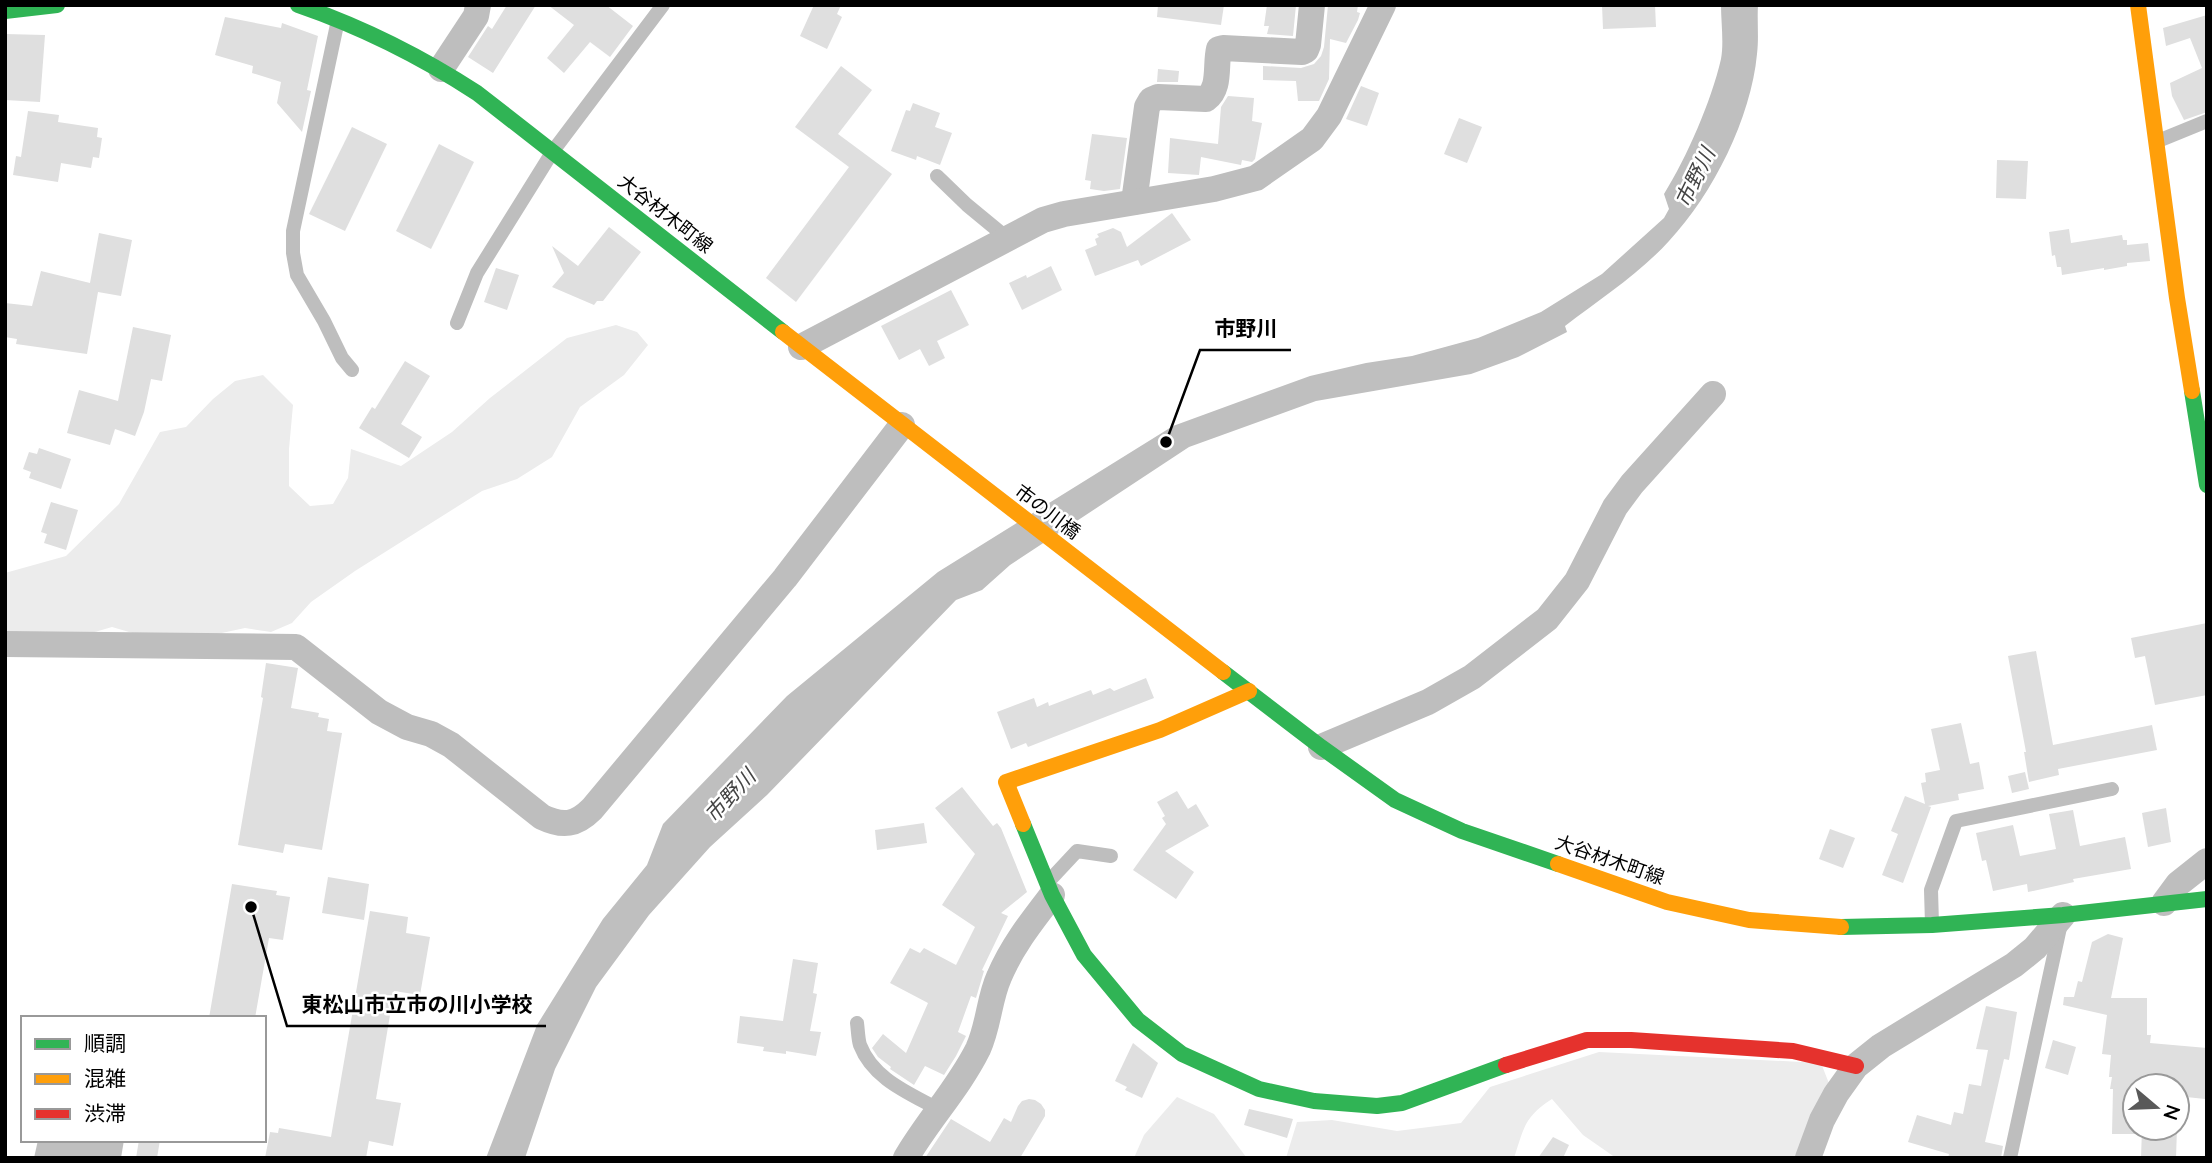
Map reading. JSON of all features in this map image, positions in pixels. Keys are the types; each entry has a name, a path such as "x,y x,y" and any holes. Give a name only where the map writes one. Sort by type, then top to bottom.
{"main road":[{"path":"5,11 58,5"},
{"name":"大谷材木町線","path":"298,5 341,12 441,69 477,93 985,490"},
{"path":"2138,5 2177,298 2207,485"},
{"name":"市の川橋","path":"985,490 1085,565"},
{"name":"大谷材木町線","path":"1085,565 1321,747 1395,800 1462,831 1667,901 1749,920 1852,928 2063,915 2207,899"},
{"path":"1249,691 1180,723 1006,782 1050,889 1084,955 1138,1020 1182,1054 1259,1089 1314,1101 1363,1106 1402,1103 1524,1058 1587,1040 1631,1040 1793,1051 1856,1066"}],"street":[{"path":"441,69 476,16 478,5"},
{"path":"1134,202 1147,107 1151,100 1158,97 1206,99 1212,95 1219,49 1306,50 1311,5"},
{"path":"802,347 1043,220 1214,189 1256,178 1312,139 1329,116 1383,5"},
{"path":"1321,747 1439,696 1472,677 1547,619 1577,581 1615,507 1632,484 1713,394"},
{"path":"5,644 296,647 379,712 451,745 542,817 558,825 575,822 592,809 785,578 902,425"},
{"path":"2164,903 2178,884 2207,861"},
{"path":"906,1158 938,1109 953,1092 979,1047 989,1020 998,979 1018,940 1050,889"},
{"path":"1814,1156 1822,1120 1856,1066 1881,1046 2014,965 2035,948 2063,915"}],"lane":[{"path":"457,323 477,273 553,151 663,5"},
{"path":"341,12 293,231 293,253 298,275 342,358 352,370"},
{"path":"2157,142 2207,121"},
{"path":"937,176 1007,238"},
{"path":"1932,925 1931,890 1956,821 2112,789"},
{"path":"1050,889 1077,851 1111,856"},
{"path":"2010,1158 2063,915"},
{"path":"857,1023 859,1044 870,1065 886,1079 938,1109"}],"shaded area":[{"path":"616,325 637,332 648,345 624,375 580,407 552,457 517,479 482,491 355,571 311,602 292,623 271,632 245,628 217,634 136,634 112,627 81,636 45,641 5,630 5,573 66,556 119,504 160,432 186,427 235,381 263,375 293,405 289,486 310,506 333,504 348,478 351,449 401,466 452,432 490,398 567,338"},
{"path":"1599,1052 1821,1063 1830,1086 1798,1158 1616,1158 1583,1135 1552,1099 1530,1118 1514,1158 1286,1158 1297,1122 1332,1120 1397,1131 1461,1123 1490,1087"},
{"path":"1177,1097 1214,1114 1246,1157 1262,1158 1134,1158 1144,1135"}],"water":[{"path":"1721,5 1758,5 1757,54 1747,104 1715,178 1685,222 1657,253 1565,326 1567,332 1518,357 1471,374 1316,401 1189,447 1010,565 982,590 956,600 767,795 710,847 649,915 596,987 555,1069 525,1158 486,1158 537,1025 603,919 647,865 663,824 787,696 938,572 1173,426 1310,376 1412,356 1478,338 1541,312 1602,274 1664,218 1669,209 1664,194 1697,129 1721,59"},
{"path":"38,1142 124,1142 121,1158 34,1158"}],"building":[{"path":"507,5 536,5 493,73 468,57 488,26 492,29"},
{"path":"548,5 606,5 633,26 610,57 590,42 564,73 547,58 574,25"},
{"path":"814,5 841,5 837,14 842,17 827,49 800,36"},
{"path":"1158,5 1224,5 1221,25 1157,17"},
{"path":"1267,5 1296,5 1293,36 1267,34 1269,26 1264,26"},
{"path":"1328,5 1358,5 1358,20 1346,43 1330,39 1329,79 1319,101 1298,101 1296,81 1263,80 1263,66 1301,68 1314,64 1324,47"},
{"path":"1602,5 1655,5 1656,27 1603,29"},
{"path":"2207,15 2207,112 2184,120 2172,96 2170,83 2202,68 2190,38 2166,46 2163,28"},
{"path":"225,17 281,28 282,23 318,36 307,90 311,91 302,132 277,103 281,82 252,73 253,66 215,55"},
{"path":"5,34 45,35 40,102 5,100"},
{"path":"841,66 872,90 838,134 892,174 796,302 766,278 849,167 795,127"},
{"path":"1158,69 1179,71 1178,82 1157,82"},
{"path":"1361,86 1379,93 1367,126 1346,119"},
{"path":"1228,96 1254,98 1252,121 1262,123 1255,159 1252,162 1242,160 1241,165 1201,157 1199,175 1168,173 1170,138 1218,144 1221,107"},
{"path":"913,103 940,113 935,127 952,133 940,165 917,156 916,160 891,151 906,110 910,111"},
{"path":"28,111 59,115 58,122 98,128 97,137 102,138 99,158 93,157 91,168 61,163 58,182 13,175 16,156 21,157"},
{"path":"1459,118 1482,127 1467,163 1444,154"},
{"path":"352,127 387,144 345,231 309,214"},
{"path":"1092,134 1127,138 1120,189 1090,189 1091,181 1085,180"},
{"path":"439,144 474,162 431,249 396,231"},
{"path":"1997,160 2028,161 2026,199 1996,198"},
{"path":"1172,213 1191,240 1141,266 1138,260 1095,276 1085,250 1097,245 1097,234 1113,228 1121,232 1127,247"},
{"path":"609,227 641,252 603,301 597,301 594,305 552,287 564,273 552,246 578,266"},
{"path":"2069,229 2071,243 2122,235 2123,240 2127,240 2127,245 2148,243 2150,261 2062,275 2055,255 2052,256 2049,232"},
{"path":"99,233 132,240 121,296 98,292 87,354 16,344 17,339 5,337 5,303 32,306 41,271 90,283"},
{"path":"1051,266 1062,290 1022,310 1009,283 1026,275 1027,278"},
{"path":"496,268 519,275 507,310 484,302"},
{"path":"951,290 969,325 937,341 945,358 929,366 920,349 899,360 881,326"},
{"path":"133,327 171,335 162,381 151,379 144,412 135,436 115,429 110,445 67,433 79,390 118,401"},
{"path":"405,361 430,376 401,424 422,437 409,458 359,428 372,407 375,409"},
{"path":"39,448 71,459 61,489 29,478 31,472 23,469 29,452 37,454"},
{"path":"51,502 78,510 66,550 44,543 47,534 41,532"},
{"path":"2207,623 2207,695 2155,705 2145,656 2135,658 2131,638"},
{"path":"2036,651 2053,745 2152,725 2157,750 2058,769 2059,775 2029,782 2008,656"},
{"path":"266,663 298,668 291,708 319,713 318,717 329,719 327,731 342,733 322,850 285,844 283,853 238,845 263,698"},
{"path":"1146,678 1154,698 1028,747 1026,743 1011,749 997,712 1034,698 1037,707 1048,702 1049,706 1091,690 1093,695 1110,688 1114,691"},
{"path":"1961,723 1970,764 1979,762 1984,789 1958,794 1959,800 1928,806 1931,807 1903,883 1882,875 1898,834 1891,831 1905,796 1925,804 1921,783 1926,782 1925,773 1940,770 1931,729"},
{"path":"2025,772 2029,789 2012,793 2008,776"},
{"path":"962,787 993,826 997,823 1001,828 1027,892 1001,913 1008,916 982,970 984,971 976,998 971,996 958,1032 966,1036 956,1056 944,1075 925,1066 914,1085 890,1069 872,1048 883,1034 906,1053 928,1003 890,983 910,948 920,953 924,948 956,965 975,927 942,905 975,854 935,808"},
{"path":"1177,791 1188,809 1196,804 1209,826 1165,851 1194,872 1176,899 1133,870 1166,824 1162,818 1165,816 1157,802"},
{"path":"2166,808 2171,842 2148,847 2142,813"},
{"path":"2073,810 2080,846 2125,837 2131,869 2073,879 2074,882 2028,892 2027,884 1993,891 1986,860 1982,861 1976,833 2013,825 2020,856 2056,849 2049,814"},
{"path":"924,823 927,843 877,850 875,830"},
{"path":"1830,829 1855,838 1843,868 1819,859"},
{"path":"328,877 369,884 364,920 322,913"},
{"path":"232,884 277,891 276,895 290,897 283,940 269,938 255,1016 209,1016"},
{"path":"370,911 408,917 406,933 430,937 420,995 394,991 376,1099 401,1103 393,1146 369,1141 366,1158 265,1158 270,1132 278,1133 279,1128 331,1137"},
{"path":"2108,934 2123,938 2111,998 2147,998 2147,1035 2151,1035 2150,1043 2207,1048 2205,1099 2191,1098 2191,1072 2121,1072 2121,1134 2112,1134 2113,1089 2110,1089 2112,1077 2109,1077 2111,1055 2102,1054 2107,1015 2063,1005 2064,997 2074,997 2078,981 2082,982 2092,942"},
{"path":"793,959 818,963 813,993 817,994 810,1031 821,1032 816,1056 786,1051 786,1054 763,1051 764,1047 737,1043 740,1016 783,1021"},
{"path":"1986,1006 2017,1012 2009,1060 2004,1059 1985,1142 2003,1146 2001,1158 1948,1158 1949,1154 1908,1142 1917,1115 1951,1125 1954,1112 1963,1114 1969,1084 1981,1086 1988,1050 1976,1049"},
{"path":"2053,1040 2076,1047 2068,1075 2045,1068"},
{"path":"1133,1043 1158,1063 1142,1098 1125,1090 1127,1087 1115,1081"},
{"path":"1029,1099 1041,1104 1045,1116 1020,1158 925,1158 951,1119 990,1142 1004,1118 1011,1122 1018,1106"},
{"path":"1249,1109 1293,1119 1287,1138 1244,1125"},
{"path":"1553,1137 1569,1145 1563,1158 1538,1158"},
{"path":"139,1142 160,1142 157,1158 136,1158"},
{"path":"2142,1142 2177,1142 2176,1158 2141,1158"}],"traffic: fast":[{"path":"5,11 57,5"},
{"path":"298,5 390,43 477,93 783,332"},
{"path":"2192,391 2207,485"},
{"path":"1223,672 1395,800 1462,831 1558,864"},
{"path":"1023,824 1052,895 1084,955 1138,1020 1182,1054 1259,1089 1314,1101 1377,1106 1402,1103 1506,1065"},
{"path":"1841,927 1932,925 2063,915 2207,899"}],"traffic: slow":[{"path":"2138,5 2192,391"},
{"path":"783,332 1223,672"},
{"path":"1023,824 1006,782 1160,730 1249,691"},
{"path":"1558,864 1667,902 1749,920 1841,927"}],"traffic: jam":[{"path":"1506,1065 1587,1040 1631,1040 1793,1051 1856,1066"}],"place":[{"name":"市野川","path":"1166,442"},
{"name":"東松山市立市の川小学校","path":"251,907"}]}
